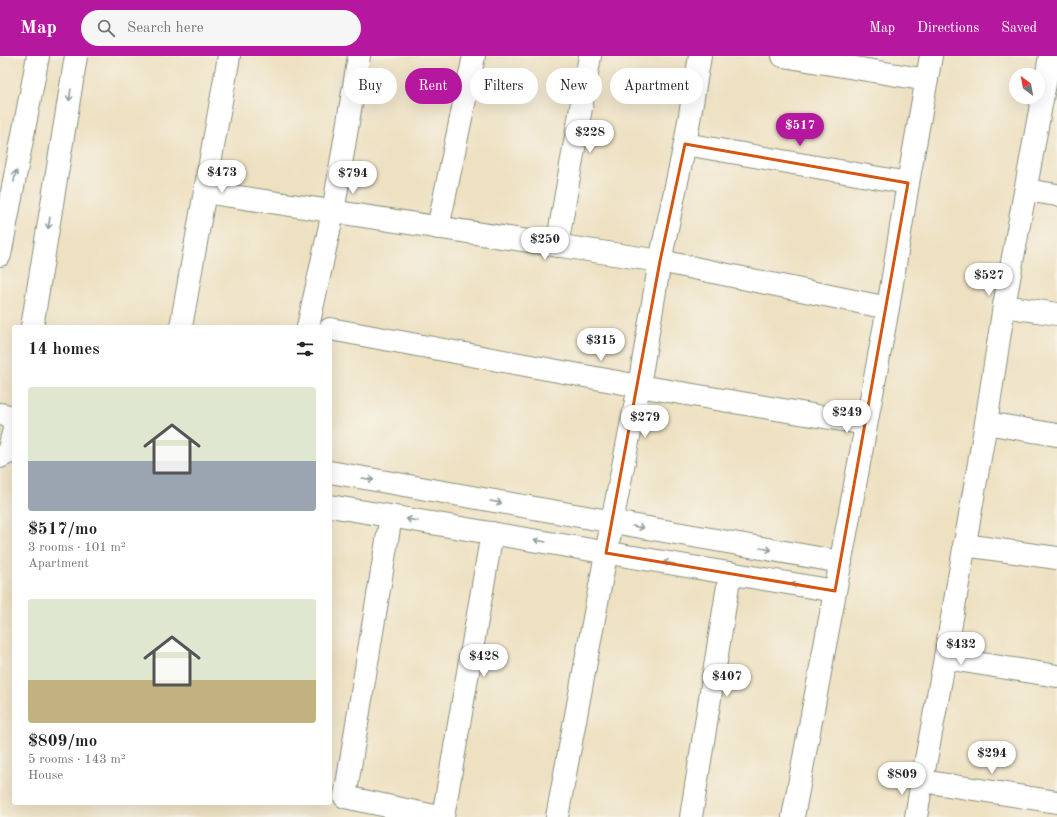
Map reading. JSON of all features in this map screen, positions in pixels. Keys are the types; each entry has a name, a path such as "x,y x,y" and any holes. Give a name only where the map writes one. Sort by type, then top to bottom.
{"street":[{"path":"0,255 38,56"},
{"path":"32,325 76,56"},
{"path":"181,325 229,56"},
{"path":"311,325 333,212 359,56"},
{"path":"438,228 474,56"},
{"path":"557,246 590,56"},
{"path":"557,817 606,553 639,386 660,262 685,144 700,56"},
{"path":"782,56 927,80"},
{"path":"793,817 888,308 908,183 931,56"},
{"path":"916,817 986,423 1004,306 1051,70"},
{"path":"685,144 908,183"},
{"path":"1026,190 1057,195"},
{"path":"205,192 660,262 888,308"},
{"path":"1004,306 1057,314"},
{"path":"332,329 639,386 866,424"},
{"path":"0,414 12,417"},
{"path":"986,423 1057,435"},
{"path":"6,454 12,435"},
{"path":"332,472 840,562"},
{"path":"332,506 835,591"},
{"path":"391,516 337,796 441,817 492,533"},
{"path":"964,545 1057,558"},
{"path":"691,817 730,574"},
{"path":"945,658 1057,676"},
{"path":"922,781 1057,802"}],"highlighted area":[{"path":"685,144 908,183 835,591 606,553 660,261"}]}
